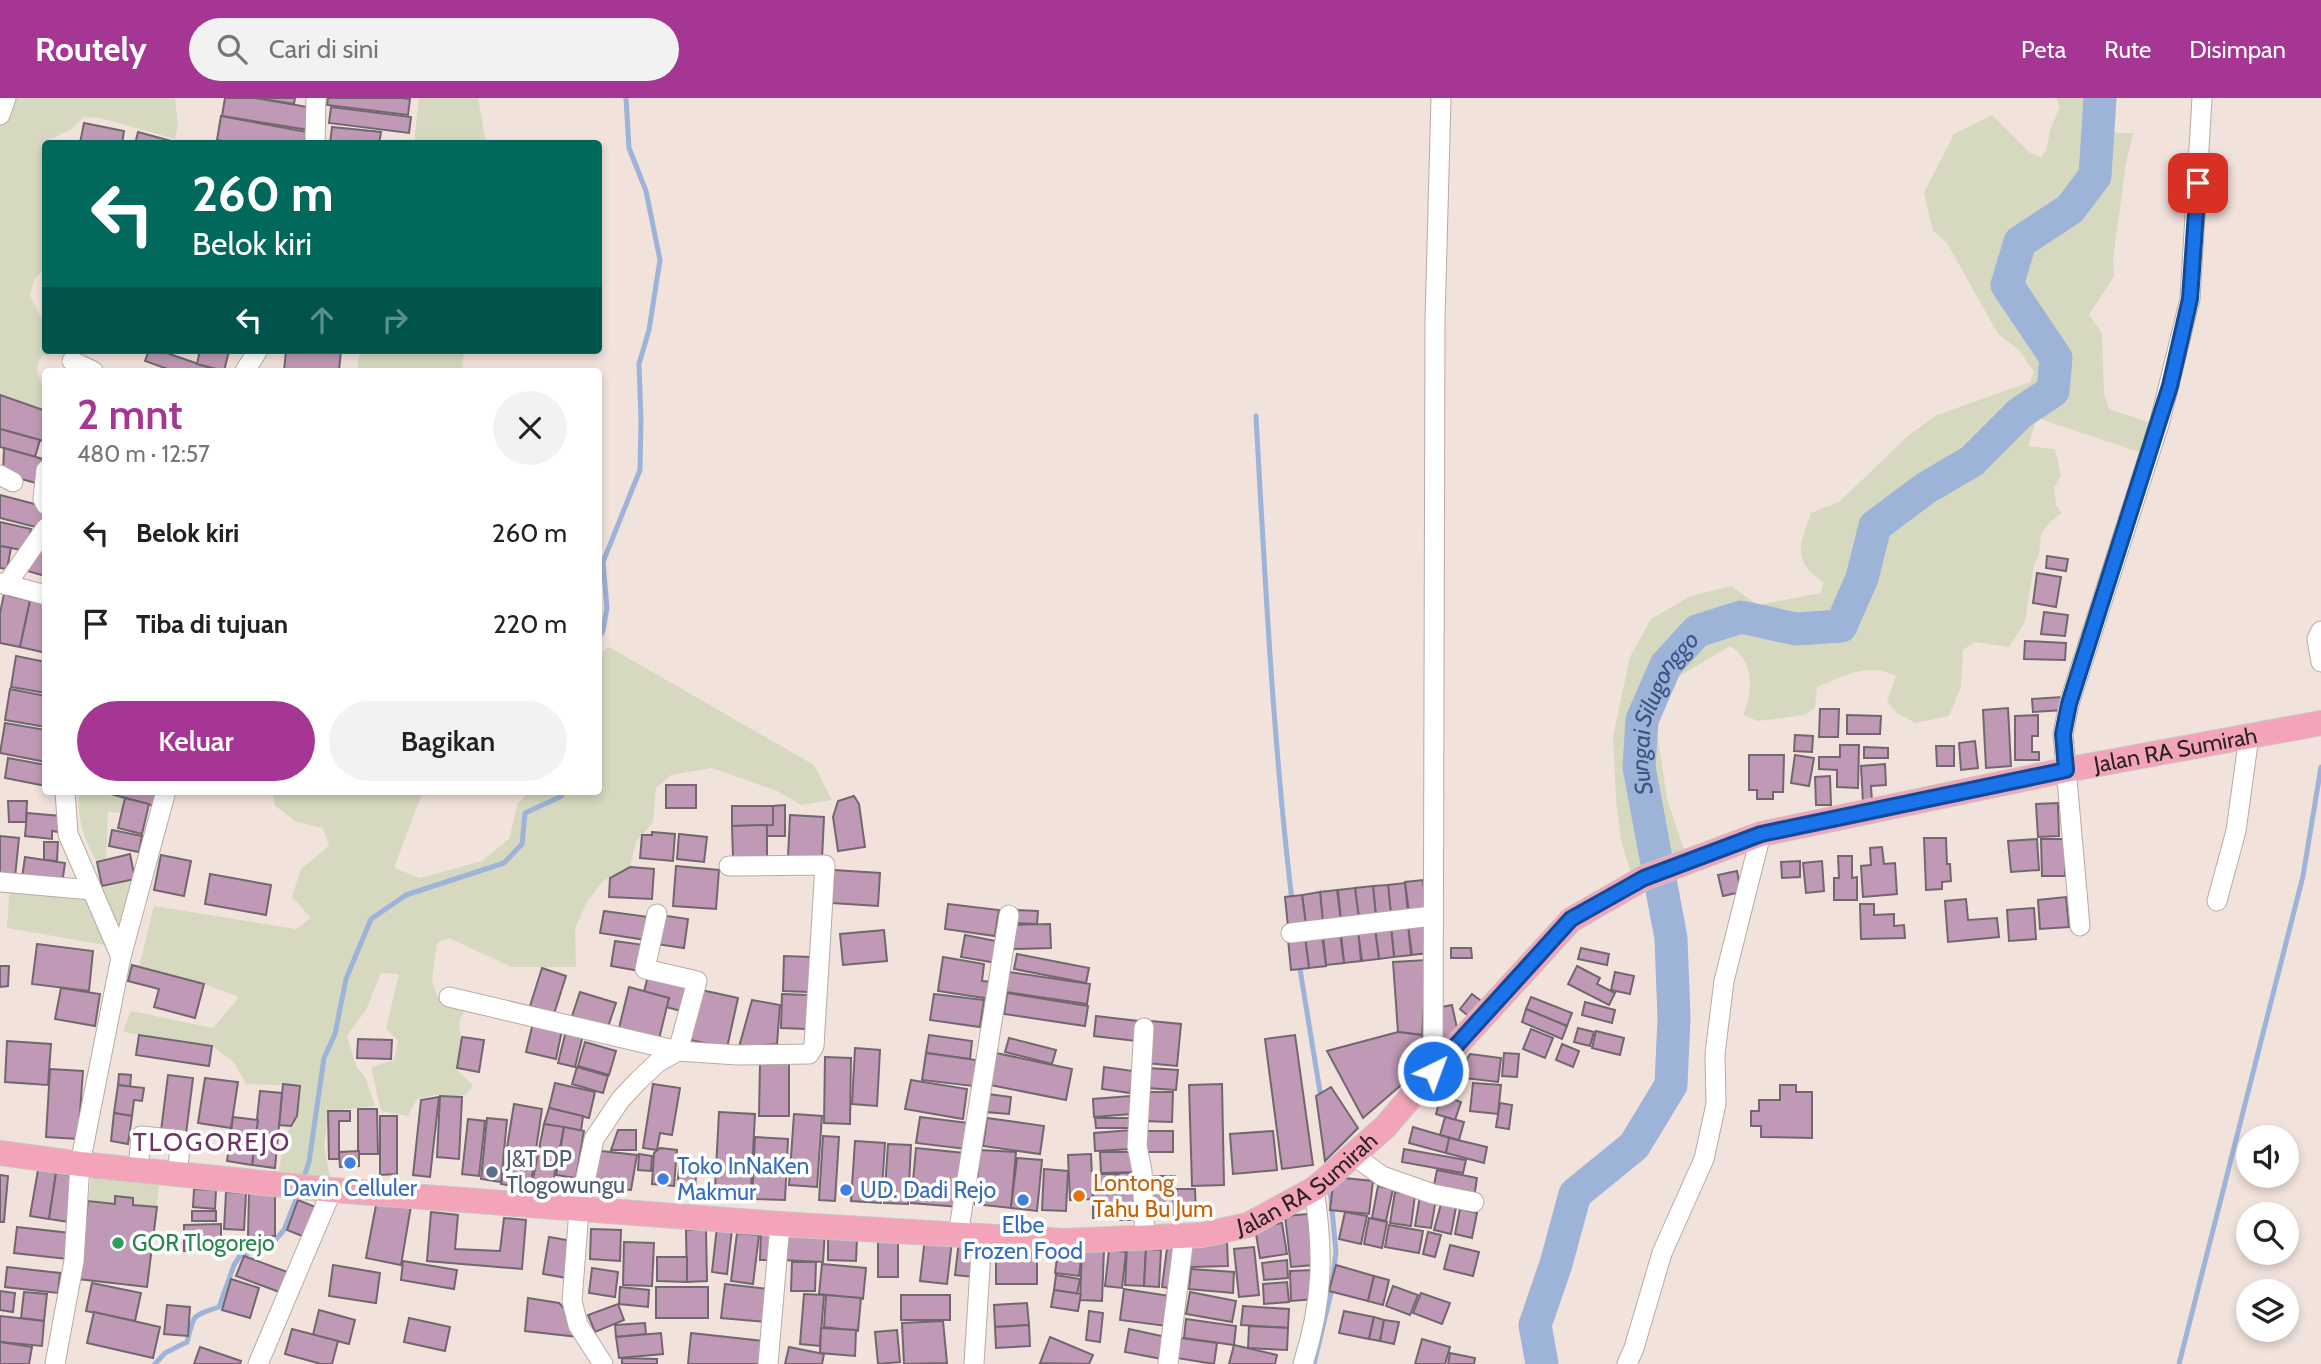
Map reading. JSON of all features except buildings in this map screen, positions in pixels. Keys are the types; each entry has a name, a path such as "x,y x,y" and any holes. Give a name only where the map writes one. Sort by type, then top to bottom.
{"main road":[{"name":"Jalan RA Sumirah","path":"0,1153 312,1188 780,1224 1065,1241 1202,1235 1248,1225 1318,1185 1385,1127 1571,919 1644,878 1761,834 2066,770 2321,723"}],"street":[{"path":"0,115 6,98"},
{"path":"315,140 316,98"},
{"path":"1433,1071 1435,334 1441,98"},
{"path":"2080,926 2063,734 2069,704 2160,421 2190,299 2202,98"},
{"path":"72,361 87,368"},
{"path":"42,533 3,584 42,595"},
{"path":"2321,631 2317,639 2321,662"},
{"path":"2217,901 2236,831 2249,736"},
{"path":"65,795 68,834 121,957"},
{"path":"55,1364 74,1261 80,1164 121,957 165,795"},
{"path":"1627,1364 1662,1253 1704,1159 1716,1104 1714,1055 1724,981 1761,834"},
{"path":"449,997 678,1051 809,1054 813,1050 825,865 729,866"},
{"path":"0,882 93,890"},
{"path":"603,1364 583,1334 572,1309 579,1210 594,1139 621,1099 638,1081 657,1063 678,1051 697,981 645,969 657,914"},
{"path":"974,1364 970,1236 1009,915"},
{"path":"1291,933 1432,916"},
{"path":"1144,1028 1137,1146 1142,1171 1145,1239"},
{"path":"138,1170 141,1136 181,1140 177,1174"},
{"path":"1353,1156 1382,1176 1433,1194 1474,1202"},
{"path":"1303,1364 1322,1277 1318,1185"},
{"path":"258,1364 312,1188"},
{"path":"768,1364 780,1224"},
{"path":"1168,1364 1184,1237"}],"green space":[{"path":"0,98 175,98 178,125 175,139 100,118 84,117 70,130 49,140 42,140 42,271 34,280 30,296 42,319 42,354 52,354 42,356 37,367 42,385 42,410 0,395"},
{"path":"419,98 478,98 485,140 414,140"},
{"path":"2056,98 2109,98 2105,118 2116,133 2133,133 2126,163 2113,260 2114,276 2089,315 2102,333 2104,394 2109,409 2157,425 2148,455 2037,418 2028,446 2055,449 2061,476 2054,488 2056,505 2062,513 2052,520 2041,534 2025,622 2009,647 1974,642 1963,650 1961,687 1949,716 1915,723 1897,713 1887,702 1896,676 1865,670 1817,687 1815,708 1804,715 1758,721 1743,715 1749,696 1750,677 1744,660 1730,646 1668,683 1657,732 1667,799 1684,850 1631,873 1621,840 1613,736 1630,657 1651,619 1691,596 1731,586 1758,605 1821,593 1823,582 1806,566 1801,551 1811,513 1839,502 1910,434 1937,415 2030,382 2034,372 2019,350 1998,334 1947,243 1933,231 1924,193 1954,134 1992,115 2030,153 2042,157 2060,107"},
{"path":"359,354 464,354 462,368 357,368"},
{"path":"609,647 814,765 832,800 801,805 777,791 712,768 671,775 656,788 653,822 636,842 630,867 603,881 587,902 575,928 576,967 511,967 449,938 437,943 432,980 437,996 464,1011 459,1023 461,1041 456,1069 473,1085 466,1095 434,1095 417,1099 408,1116 381,1111 371,1067 394,1060 398,1041 386,1028 399,974 381,973 366,1010 347,1036 356,1066 365,1077 375,1106 329,1111 324,1145 331,1183 278,1176 285,1136 297,1116 300,1086 246,1084 233,1061 212,1046 123,1032 131,1011 213,1028 239,997 204,984 139,967 154,906 296,929 311,918 292,897 301,869 329,846 323,828 297,822 275,806 273,795 421,795 394,868 420,878 482,861 509,839 518,803 526,795 602,795 602,652"},
{"path":"79,795 114,795 125,798 121,813 108,812 106,860 97,862 85,836 79,811"},
{"path":"142,879 116,947 7,928 10,882 92,890"},
{"name":"GOR Tlogorejo","path":"92,1172 160,1179 147,1287 78,1279"}],"waterway":[{"path":"602,632 607,608 603,562 640,470 639,364 649,330 660,260 646,191 629,148 626,98"},
{"name":"Sungai Silugonggo","path":"1542,1364 1535,1325 1556,1264 1575,1194 1634,1146 1671,1085 1674,1018 1671,938 1639,767 1642,720 1666,665 1697,631 1741,617 1796,629 1841,626 1862,578 1875,526 1926,488 1972,461 2020,413 2053,391 2056,358 2007,285 2020,242 2070,209 2095,176 2100,98"},
{"path":"1256,416 1275,720 1292,901"},
{"path":"2179,1364 2303,876 2321,767"},
{"path":"303,1180 309,1162 324,1058 335,1034 346,979 371,919 406,895 504,863 522,844 525,813 562,795"},
{"path":"1299,963 1321,1098"},
{"path":"1314,1364 1331,1293 1336,1252 1330,1188"},
{"path":"155,1364 165,1353 187,1342 196,1317 219,1307 234,1265 240,1256 271,1245 284,1230 299,1192"}],"place":[{"name":"Davin Celluler","path":"350,1163"},
{"name":"J&T DP Tlogowungu","path":"492,1172"},
{"name":"Toko InNaKen Makmur","path":"663,1179"},
{"name":"UD. Dadi Rejo","path":"846,1190"},
{"name":"Lontong Tahu Bu Jum","path":"1079,1196"},
{"name":"Elbe Frozen Food","path":"1023,1200"},
{"name":"GOR Tlogorejo","path":"118,1243"}],"district":[{"name":"TLOGOREJO","path":"212,1142"}],"route":[{"path":"1433,1071 1571,919 1644,878 1761,834 2066,770 2063,734 2069,704 2160,421 2190,299 2198,183"}]}
